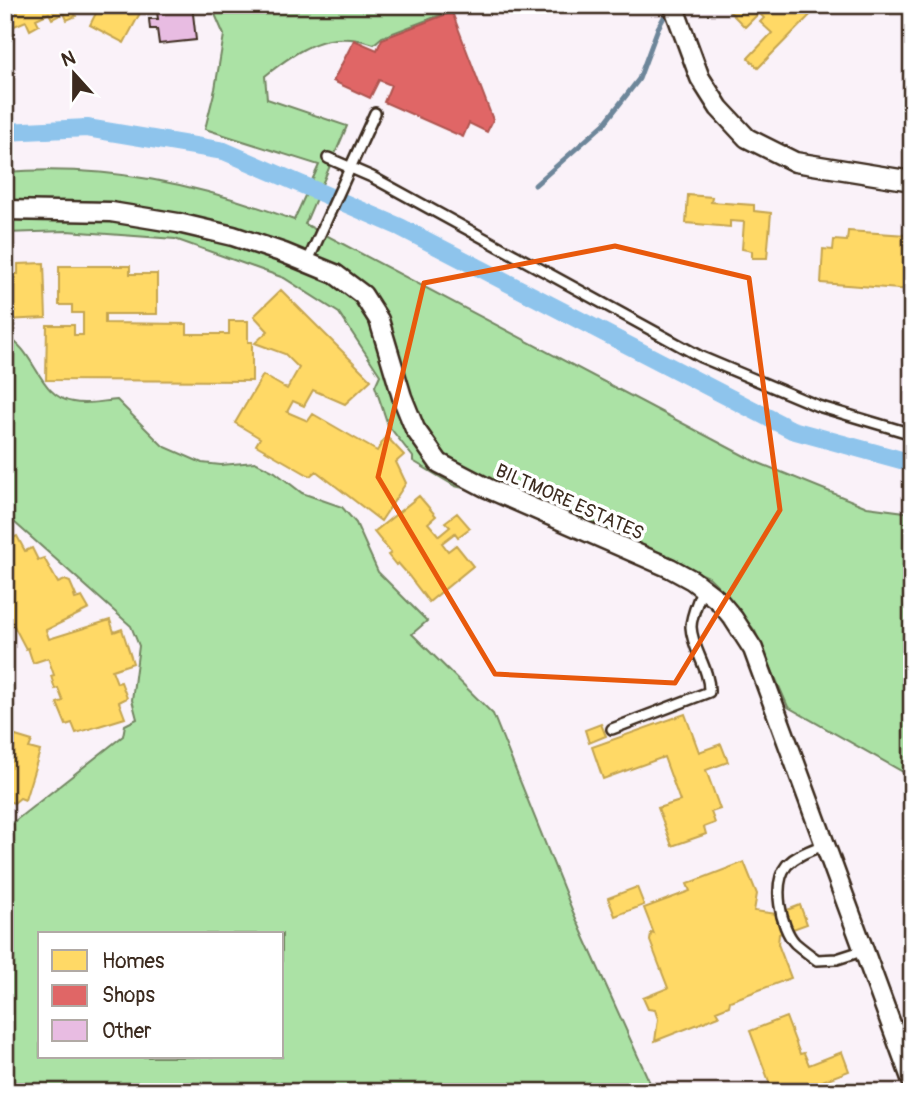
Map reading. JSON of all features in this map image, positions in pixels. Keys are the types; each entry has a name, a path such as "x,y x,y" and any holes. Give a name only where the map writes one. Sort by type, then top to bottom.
{"street":[{"path":"673,5 700,78 719,108 747,138 794,162 912,181"},
{"name":"BILTMORE ESTATES","path":"5,210 111,212 178,223 258,244 345,281 363,295 379,320 402,397 415,429 439,463 487,488 670,568 703,587 733,618 750,642 912,1081"}],"lane":[{"path":"307,263 375,113"},
{"path":"328,158 347,172 372,177 701,357 818,405 912,434"},
{"path":"612,729 709,692 709,681 692,635 691,623 703,587"},
{"path":"825,844 800,854 786,866 780,877 779,905 793,941 817,960 837,958 865,950"}],"highlighted area":[{"path":"615,246 749,278 780,510 675,683 495,674 378,477 424,283"}],"green space":[{"path":"211,5 449,5 451,11 382,37 374,44 342,39 315,44 290,57 265,76 267,99 347,126 305,224 754,461 867,507 912,513 912,777 788,707 755,631 709,577 564,512 455,486 413,461 413,457 388,425 375,386 380,375 339,313 284,278 175,239 67,231 5,233 5,172 43,170 116,174 188,187 294,220 319,165 205,129 224,35"},
{"path":"5,336 24,351 44,382 61,398 84,403 117,400 163,446 202,463 221,465 255,462 275,472 302,493 342,507 356,523 378,572 427,621 412,634 493,714 573,912 654,1092 5,1092 5,822 11,824 123,736 125,725 137,719 132,700 139,646 131,626 5,514"}],"building: Homes":[{"path":"5,5 75,5 72,7 76,16 67,20 64,13 52,19 49,13 36,19 39,25 30,30 26,21 12,27 10,23 5,25"},
{"path":"100,5 128,5 140,13 124,43 90,25"},
{"path":"735,5 820,5 758,68 748,58 772,33 760,22 764,18 759,13 745,27 729,11"},
{"path":"688,195 712,197 711,202 754,205 754,211 771,213 767,258 752,258 752,251 742,249 744,222 730,221 730,227 686,223"},
{"path":"848,231 906,235 905,245 912,246 912,290 821,283 823,249 833,250 834,240 847,241"},
{"path":"12,246 13,262 7,262 7,274 18,274 18,264 44,263 46,318 5,320 5,247"},
{"path":"59,266 130,266 130,274 157,274 157,314 105,314 105,323 187,324 187,334 229,334 229,321 248,321 248,342 252,342 252,381 46,380 47,325 74,325 74,335 83,335 83,313 72,313 72,305 59,305"},
{"path":"281,290 371,380 345,404 313,390 304,406 293,401 287,412 308,421 313,414 377,451 386,436 404,455 396,462 406,483 381,521 316,471 310,476 256,445 260,438 235,423 263,375 287,389 299,368 285,354 255,343 268,331 254,316"},
{"path":"419,496 436,516 428,523 439,536 450,527 445,522 457,513 470,528 458,537 455,533 442,543 448,551 456,545 473,566 429,602 405,571 388,555 391,553 374,532"},
{"path":"5,529 10,539 17,536 25,551 32,548 38,560 44,558 58,583 65,580 70,582 75,599 82,597 89,609 46,630 49,639 110,620 114,632 122,629 133,663 112,670 117,683 121,682 127,698 119,702 125,718 76,733 72,723 66,725 57,703 63,701 58,688 55,689 51,676 54,675 48,658 33,663 28,648 26,649 5,609 10,605 5,595"},
{"path":"685,714 699,752 721,744 728,762 706,770 720,809 711,812 715,823 704,827 706,834 672,846 658,808 680,801 664,757 603,779 592,747"},
{"path":"601,724 606,736 589,743 585,730"},
{"path":"9,734 32,741 29,748 40,751 25,800 20,798 14,803 5,802 5,744"},
{"path":"912,834 912,855 903,850"},
{"path":"744,862 757,894 754,911 777,914 800,905 807,924 779,934 778,944 791,978 730,1001 729,1006 716,1011 719,1016 655,1041 658,1019 655,1010 648,1009 643,998 668,988 650,941 651,933 654,934 644,908 690,891 687,884"},
{"path":"637,887 644,905 615,916 608,898"},
{"path":"786,1017 800,1054 804,1053 809,1065 842,1052 849,1071 817,1083 820,1090 829,1086 831,1092 773,1092 750,1031"}],"building: Shops":[{"path":"452,12 493,120 487,132 469,123 463,137 384,102 391,85 379,80 370,98 333,81 354,40 377,50 382,39"}],"building: Other":[{"path":"156,5 192,5 196,40 159,44 157,29 150,29 149,19 158,19"}],"waterway":[{"path":"535,185 604,124 639,79 658,28 669,8"},
{"path":"5,132 87,128 224,151 400,227 792,430 912,463"}]}
